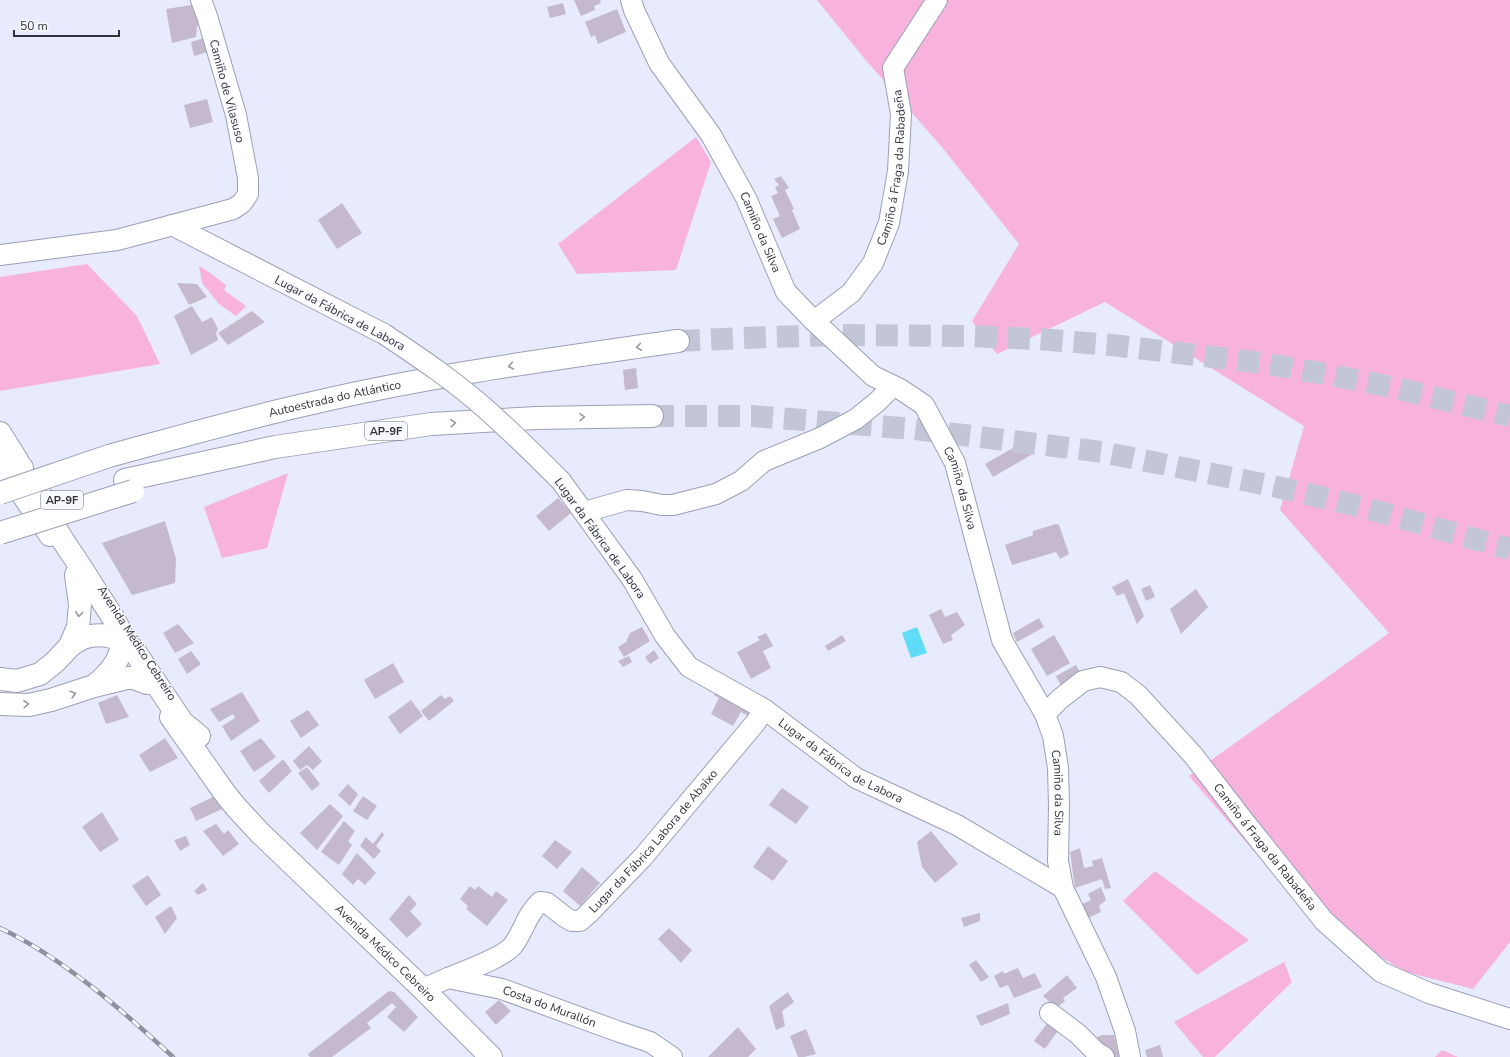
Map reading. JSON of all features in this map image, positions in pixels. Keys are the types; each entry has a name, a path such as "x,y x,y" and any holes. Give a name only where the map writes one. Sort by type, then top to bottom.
{"main road":[{"name":"Autoestrada do Atlántico","path":"0,493 104,452 308,404 404,384 521,364 678,341"},
{"path":"0,533 129,486 431,424 537,418 652,416"},
{"name":"Avenida Médico Cebreiro","path":"0,434 199,736 249,810 278,849"},
{"path":"0,447 22,468"},
{"path":"0,480 104,452"},
{"name":"Avenida Médico Cebreiro","path":"0,461 121,640 147,683 235,806 260,833 423,989 491,1057"},
{"name":"AP-9F","path":"0,520 129,486"},
{"path":"42,497 47,513 57,531 121,634 120,652 115,666 94,686"},
{"path":"70,646 78,627 80,605 76,575"},
{"path":"0,679 17,681 40,674 55,662 70,646 82,638 93,635 108,635 121,640 133,649 182,722 199,736"},
{"path":"0,704 29,705 127,678 134,678 147,683"}],"street":[{"name":"Camiño de Vilasuso","path":"172,225 233,209 242,203 248,194 248,178 236,115 207,16 200,0"},
{"name":"Camiño da Silva","path":"631,0 659,63 711,135 746,198 786,292 872,376 893,386 924,405 955,463 1002,640 1045,714 1053,736 1058,768 1058,861 1063,888 1106,977 1125,1031 1130,1057"},
{"name":"Camiño á Fraga da Rabadeña","path":"814,321 851,293 873,263 889,223 898,171 901,114 893,68 937,0"},
{"path":"0,255 117,240 172,225"},
{"name":"Lugar da Fábrica de Labora","path":"172,225 384,334 426,362 461,388 488,411 561,480 632,579 666,636 689,667 764,708 856,778 957,825 1063,888"},
{"path":"584,512 627,500 673,505 716,494 741,481 764,461 820,438 856,419 877,402 893,386"},
{"name":"Camiño á Fraga da Rabadeña","path":"1045,714 1060,699 1083,681 1100,677 1121,682 1138,695 1193,755 1324,922 1381,972 1429,993 1510,1019"},
{"name":"Lugar da Fábrica Labora de Abaixo","path":"448,978 498,956 513,946 528,917 540,902 547,903 564,917 572,921 580,921 643,857 756,722 764,708"},
{"path":"423,989 448,978"},
{"name":"Costa do Murallón","path":"448,978 502,989 650,1042 672,1057"},
{"path":"1050,1013 1078,1034 1096,1052 1104,1057"},
{"path":"1124,1057 1125,1031"}],"shaded area":[{"path":"817,0 1510,0 1510,942 1473,989 1406,972 1308,914 1189,776 1389,633 1280,510 1304,426 1105,302 997,354 972,321 1019,244 941,146 864,58"},
{"path":"696,137 711,162 676,270 577,274 558,244"},
{"path":"87,264 137,316 160,364 0,391 0,277"},
{"path":"199,266 226,285 224,290 246,306 236,316 219,304 202,283"},
{"path":"288,473 267,548 222,558 204,507"},
{"path":"1155,871 1249,940 1197,975 1123,901"},
{"path":"1284,962 1292,982 1215,1057 1203,1057 1174,1022"},
{"path":"1442,1050 1458,1057 1435,1057"}],"water":[{"path":"917,627 927,653 911,658 902,633"}],"building":[{"path":"574,0 600,0 601,3 594,6 595,10 581,16"},
{"path":"563,3 566,14 550,18 547,7"},
{"path":"198,4 204,23 197,26 196,37 172,43 166,9"},
{"path":"617,9 626,32 598,44 595,35 591,37 585,22"},
{"path":"207,37 211,51 194,56 191,42"},
{"path":"207,99 213,122 190,128 184,105"},
{"path":"781,176 789,188 785,190 794,209 792,210 800,229 782,238 773,219 780,216 771,196 778,193 775,187 779,185 774,179"},
{"path":"342,203 362,233 337,249 318,220"},
{"path":"177,283 197,284 207,297 189,305"},
{"path":"192,306 202,322 212,317 218,329 216,333 218,340 191,355 174,316"},
{"path":"252,311 265,322 228,345 218,333"},
{"path":"636,368 638,388 625,390 623,370"},
{"path":"1023,442 1031,455 993,477 985,464"},
{"path":"558,498 571,513 549,531 536,516"},
{"path":"165,521 176,559 175,583 132,595 102,543"},
{"path":"1056,524 1059,525 1069,554 1060,559 1056,552 1012,565 1005,545 1033,535 1033,531"},
{"path":"1128,579 1144,616 1137,624 1124,593 1117,596 1112,587"},
{"path":"1150,585 1155,597 1146,601 1141,589"},
{"path":"1196,589 1208,607 1181,634 1170,609"},
{"path":"941,609 945,617 957,612 965,625 951,635 953,640 943,644 929,615"},
{"path":"1039,618 1044,627 1017,642 1013,633"},
{"path":"178,624 194,643 175,653 163,633"},
{"path":"642,627 650,641 624,657 618,647 626,642 630,633"},
{"path":"766,633 773,646 763,651 771,668 751,679 737,652 760,640 757,637"},
{"path":"842,635 846,641 828,651 825,646"},
{"path":"1054,635 1070,663 1047,676 1031,649"},
{"path":"654,650 659,658 650,664 645,657"},
{"path":"191,651 201,664 187,674 178,659"},
{"path":"629,656 632,662 623,667 618,661"},
{"path":"393,663 404,682 375,699 364,680"},
{"path":"1076,665 1081,674 1062,688 1056,676"},
{"path":"716,690 751,709 748,716 741,712 733,726 711,714 719,698 714,695"},
{"path":"242,692 260,721 231,741 222,726 235,718 233,714 219,722 210,709"},
{"path":"117,695 129,717 106,724 98,703"},
{"path":"441,695 445,699 450,696 454,701 429,721 421,711"},
{"path":"411,700 423,716 400,734 388,717"},
{"path":"308,710 319,725 301,738 290,721"},
{"path":"165,738 178,758 150,772 139,755"},
{"path":"261,738 276,757 254,772 240,751"},
{"path":"309,746 322,761 313,770 307,765 300,770 293,761"},
{"path":"283,759 292,771 269,793 259,781"},
{"path":"307,767 320,784 312,791 298,773"},
{"path":"348,784 358,794 350,806 338,795"},
{"path":"782,788 809,807 796,824 769,805"},
{"path":"215,796 222,809 196,821 190,808"},
{"path":"363,796 377,806 367,820 353,811"},
{"path":"330,804 343,816 317,850 300,833"},
{"path":"102,812 119,840 100,852 82,827"},
{"path":"344,821 355,831 348,841 352,845 339,865 321,852"},
{"path":"216,824 224,834 228,830 239,844 223,856 203,831"},
{"path":"931,831 958,864 935,883 922,867 917,842"},
{"path":"382,832 384,835 376,846 381,851 374,859 360,846 366,837 373,844"},
{"path":"186,836 190,845 180,851 174,840"},
{"path":"555,840 572,852 557,869 542,856"},
{"path":"768,846 788,861 773,881 753,867"},
{"path":"1080,848 1084,868 1093,866 1092,861 1102,858 1111,888 1105,889 1102,879 1075,888 1070,852"},
{"path":"357,853 376,873 365,885 358,879 353,885 342,874"},
{"path":"582,867 600,883 580,906 563,891"},
{"path":"148,875 161,895 146,906 132,886"},
{"path":"203,883 207,890 198,895 194,891"},
{"path":"470,886 475,890 478,886 492,897 496,891 508,900 487,926 466,909 468,906 460,899"},
{"path":"1101,887 1106,900 1099,906 1101,912 1088,918 1082,904 1091,900 1088,894"},
{"path":"409,895 417,904 410,911 422,924 407,938 389,919"},
{"path":"171,906 177,918 165,934 155,917"},
{"path":"980,913 980,921 964,927 961,918"},
{"path":"669,928 692,950 681,963 658,939"},
{"path":"976,960 989,977 981,982 969,965"},
{"path":"1018,968 1023,978 1035,973 1042,987 1014,998 1008,985 1000,988 994,976 1003,971 1004,974"},
{"path":"1067,975 1077,988 1063,998 1065,1001 1056,1008 1043,996"},
{"path":"389,991 394,992 418,1017 404,1032 387,1017 396,1007 392,1003 367,1023 371,1028 332,1057 310,1057 308,1054"},
{"path":"788,992 794,1002 782,1011 785,1026 776,1030 769,1006"},
{"path":"499,1000 511,1011 496,1025 485,1012"},
{"path":"1008,1003 1010,1014 981,1026 976,1016"},
{"path":"1051,1018 1062,1025 1045,1049 1034,1041"},
{"path":"738,1027 756,1049 748,1057 708,1057"},
{"path":"806,1029 816,1054 798,1057 790,1036"},
{"path":"1102,1035 1114,1035 1119,1057 1115,1057 1106,1047 1103,1047 1097,1037"},
{"path":"1160,1045 1163,1057 1147,1057 1145,1050"}],"tunnel":[{"path":"678,341 838,335 967,336 1038,339 1112,345 1262,363 1325,374 1392,387 1510,416"},
{"path":"652,416 752,416 915,429 1102,452 1273,486 1362,507 1510,549"}],"railway":[{"path":"0,928 46,954 91,986 173,1057"}]}
